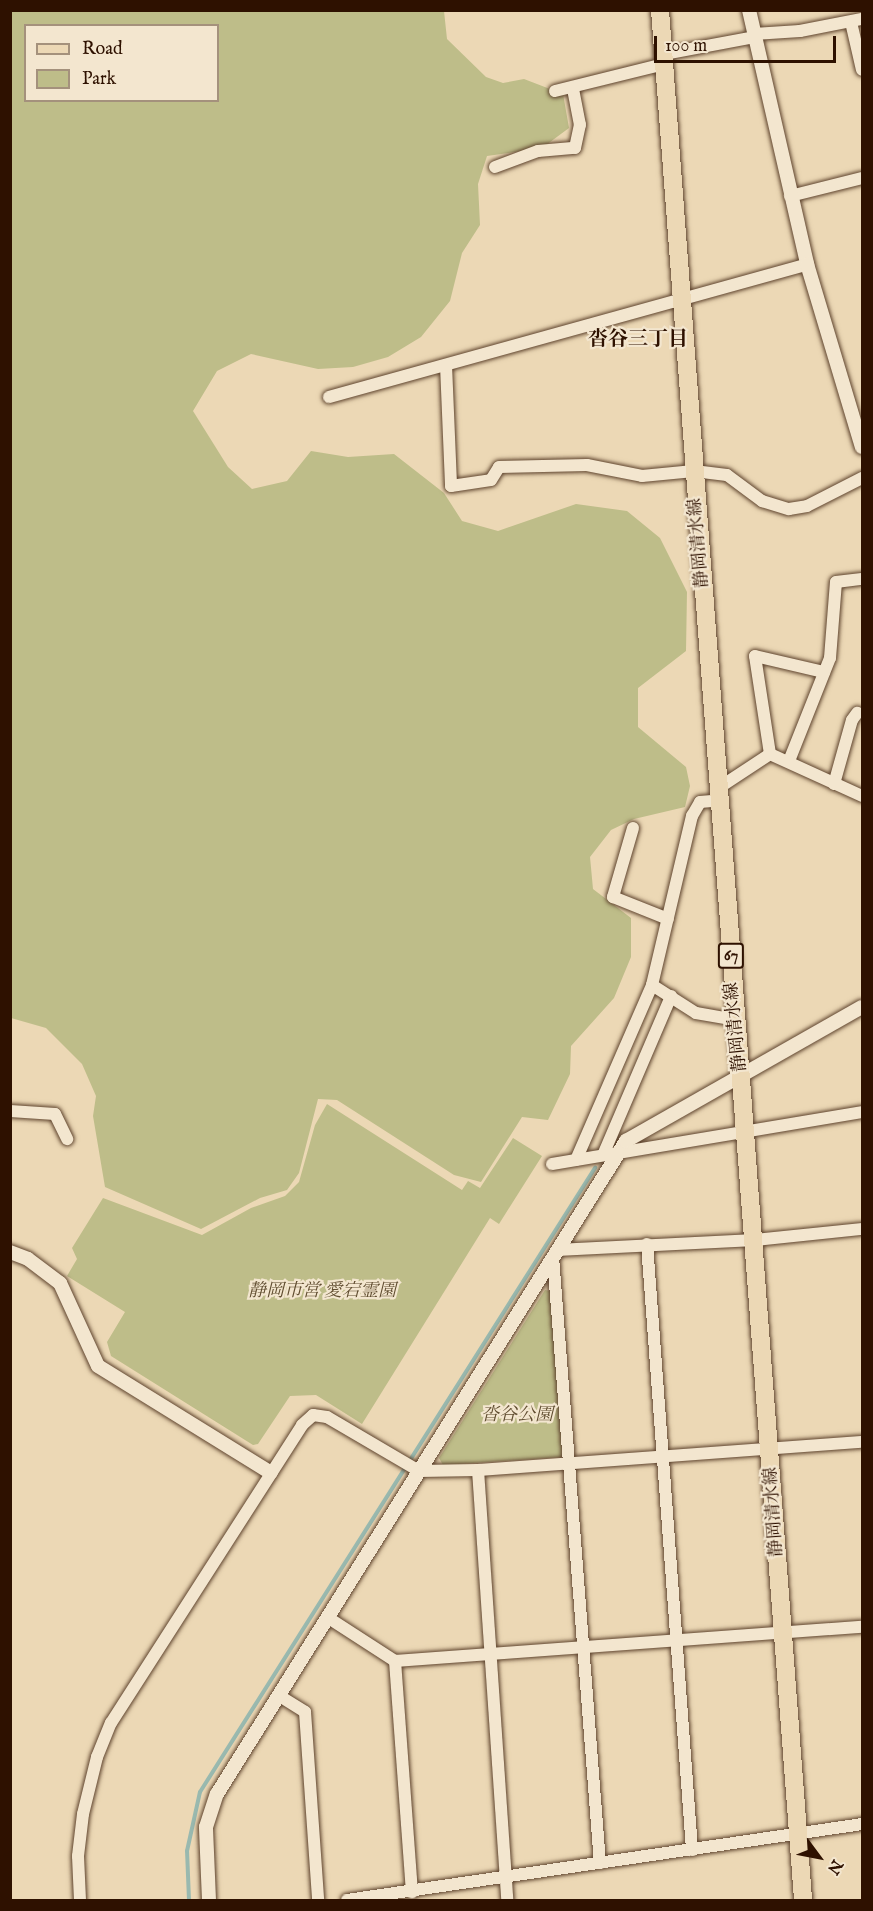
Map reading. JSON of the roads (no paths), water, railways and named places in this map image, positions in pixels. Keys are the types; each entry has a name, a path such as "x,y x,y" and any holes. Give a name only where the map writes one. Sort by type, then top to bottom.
{"main road":[{"name":"静岡清水線","path":"660,10 720,793 735,1020 742,1076 755,1240 803,1900"}],"street":[{"path":"749,10 807,264 859,421 862,447"},
{"path":"555,92 754,35 857,20 862,70"},
{"path":"495,167 538,151 575,148 580,124 573,88"},
{"path":"790,196 862,178"},
{"path":"329,397 682,301 807,264"},
{"path":"446,365 451,486 491,480 499,467 587,465 642,476 694,471 727,475 762,501 789,509 807,506 862,478"},
{"path":"789,761 830,658 836,582 862,579"},
{"path":"770,754 755,656 824,672"},
{"path":"834,784 852,720 857,713"},
{"path":"576,1160 652,985 692,816 700,802 720,793 770,754"},
{"path":"770,754 862,796"},
{"path":"633,828 613,897 668,919"},
{"path":"652,985 696,1013 735,1020"},
{"path":"603,1155 671,996"},
{"path":"209,1900 206,1827 217,1794 416,1469 626,1141 862,1007"},
{"path":"10,1111 55,1114 67,1139"},
{"path":"552,1164 862,1112"},
{"path":"555,1254 647,1244 755,1240 862,1229"},
{"path":"647,1244 692,1850"},
{"path":"10,1252 28,1258 60,1283 98,1366 272,1473"},
{"path":"555,1254 600,1863"},
{"path":"80,1900 78,1856 83,1814 97,1757 111,1723 272,1473 313,1415 327,1417 416,1469 477,1470 862,1442"},
{"path":"477,1470 507,1900"},
{"path":"327,1617 395,1661 862,1627"},
{"path":"395,1661 411,1892"},
{"path":"278,1695 305,1712 318,1900"},
{"path":"347,1900 797,1836 862,1824"}],"waterway":[{"path":"189,1900 187,1851 200,1792 595,1168"}],"district":[{"name":"沓谷三丁目","path":"638,339"}],"park label":[{"name":"静岡市営 愛宕霊園","path":"322,1292"},
{"name":"沓谷公園","path":"517,1416"}]}
